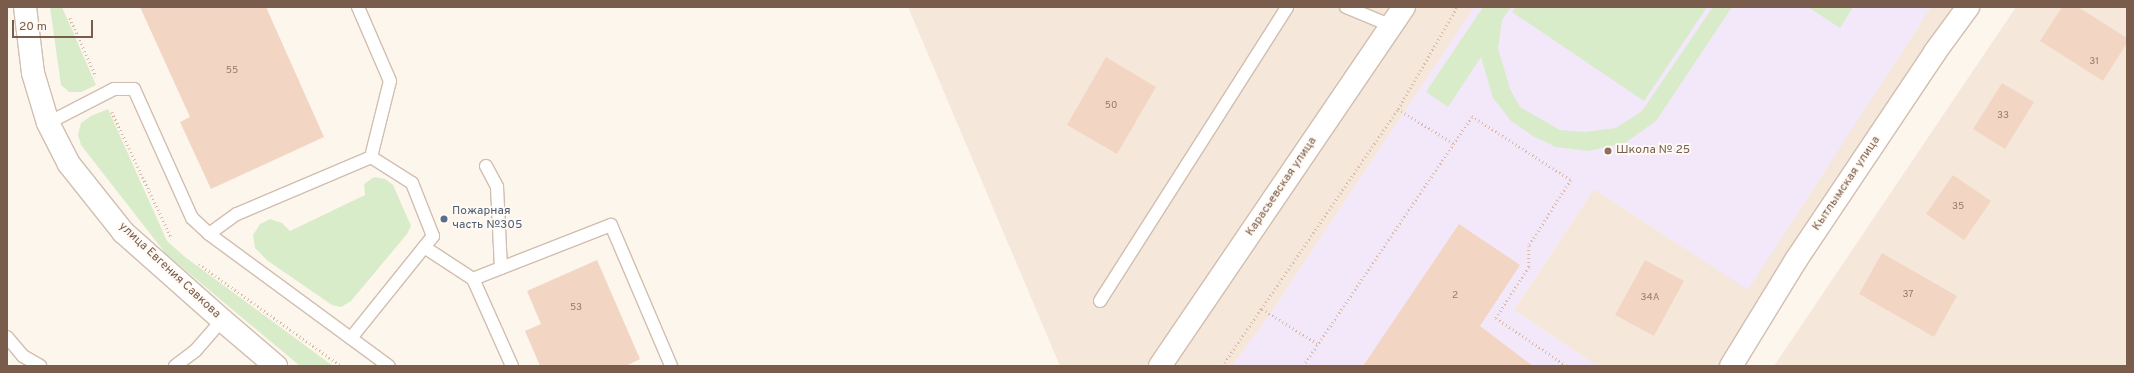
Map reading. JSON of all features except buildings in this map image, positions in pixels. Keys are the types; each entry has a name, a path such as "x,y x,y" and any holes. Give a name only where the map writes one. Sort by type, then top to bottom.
{"street":[{"name":"улица Евгения Савкова","path":"25,7 33,72 48,123 68,164 123,232 276,366"},
{"name":"Карасьевская улица","path":"1160,366 1404,7"},
{"name":"Кытлымская улица","path":"1731,366 1796,260 1935,52 1968,7"}],"lane":[{"path":"358,7 390,81 371,157"},
{"path":"1100,301 1287,7"},
{"path":"1346,7 1392,26"},
{"path":"48,123 114,89 134,88 192,218 209,234 390,366"},
{"path":"209,234 237,214 371,157"},
{"path":"351,338 433,236 412,183 371,157"},
{"path":"486,166 497,187 501,268"},
{"path":"473,279 610,225 672,366"},
{"path":"424,247 473,279 512,366"},
{"path":"174,366 196,350 222,320"},
{"path":"7,337 23,356 40,366"}],"path":[{"path":"1222,366 1398,109 1457,7"},
{"path":"1398,109 1453,143"},
{"path":"1303,366 1472,116 1571,180 1530,246 1529,267 1496,318 1567,366"},
{"path":"1261,309 1317,344"}],"shaded area":[{"path":"908,7 1958,7 1718,366 1060,366"},
{"name":"Школа № 25","path":"1474,7 1931,7 1748,290 1594,189 1514,310 1597,366 1232,366 1270,314"},
{"path":"2016,7 2127,7 2127,366 1774,366"}],"green space":[{"path":"50,7 62,7 96,85 81,92 69,92 61,85"},
{"path":"1483,7 1511,7 1502,20 1498,48 1510,89 1520,107 1560,130 1585,132 1616,128 1642,111 1713,7 1732,7 1656,121 1625,143 1588,151 1556,147 1533,136 1511,121 1493,98 1481,57 1448,107 1426,92"},
{"path":"1516,7 1707,7 1644,101 1512,12"},
{"path":"1808,7 1853,7 1840,28"},
{"path":"108,109 167,241 185,257 333,366 300,366 166,254 81,145 78,135 81,123 91,116"},
{"path":"374,177 385,179 393,185 411,226 407,234 351,301 341,307 332,305 268,261 255,248 253,235 260,224 270,219 282,223 290,231 365,195 364,184"}],"place":[{"name":"Школа № 25","path":"1608,151"},
{"name":"Пожарная часть №305","path":"444,219"}]}
